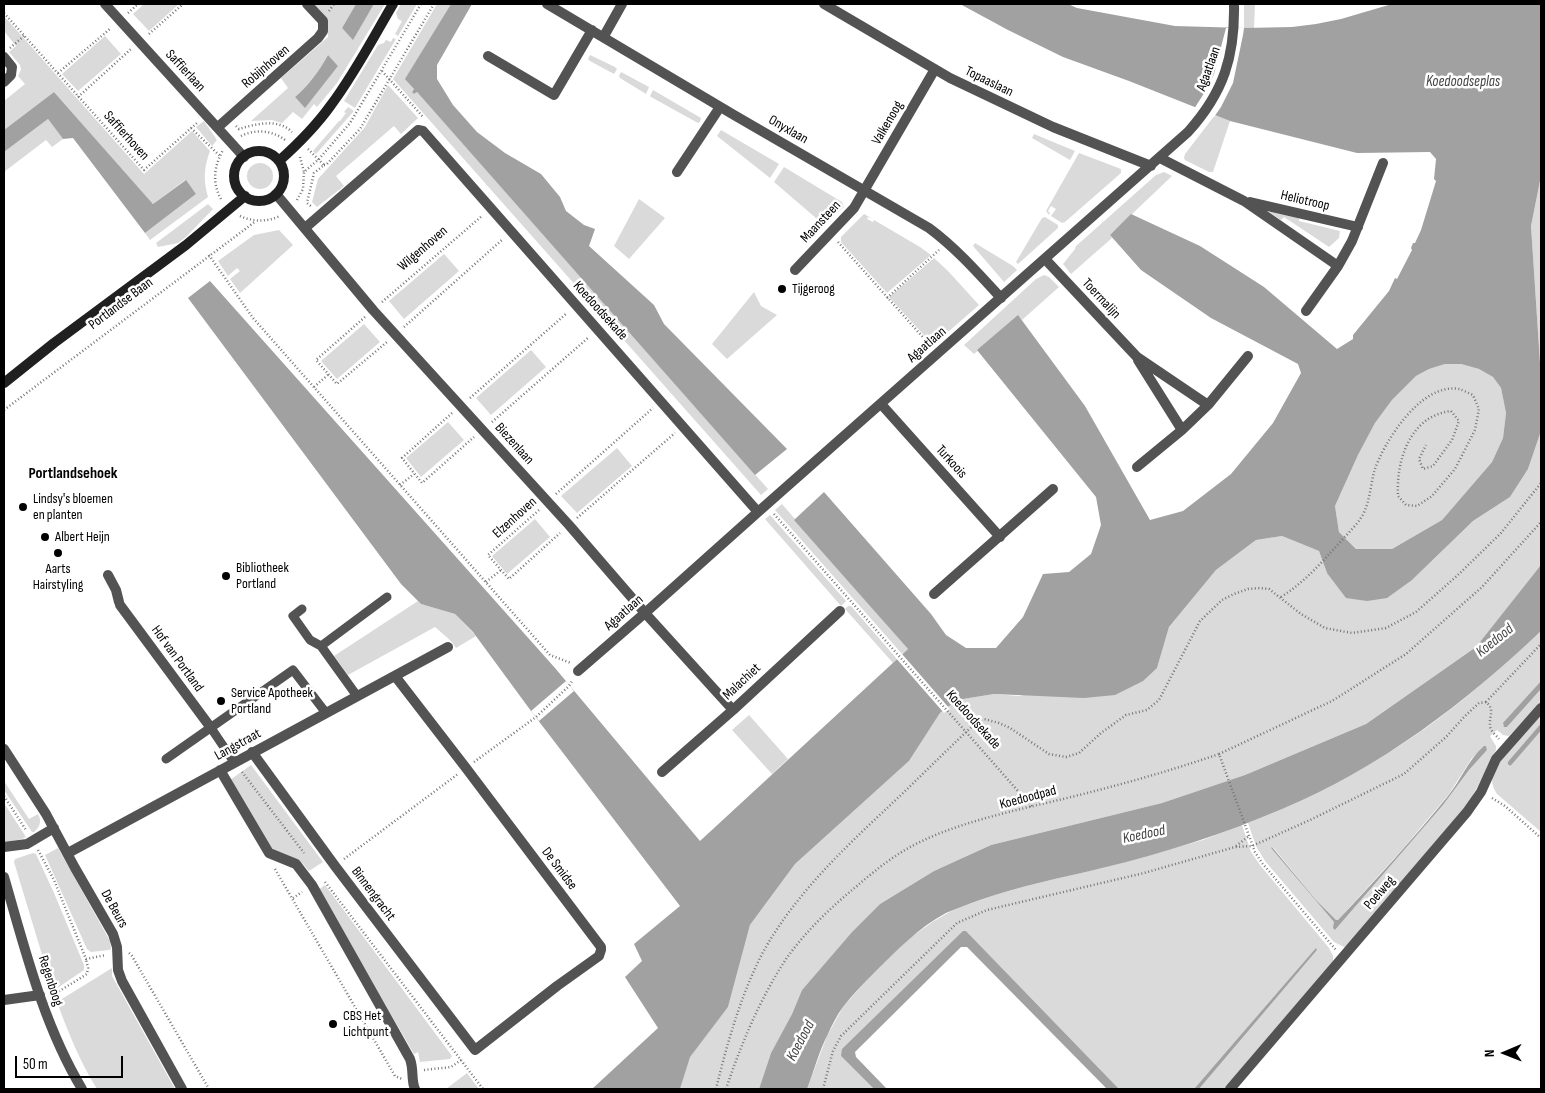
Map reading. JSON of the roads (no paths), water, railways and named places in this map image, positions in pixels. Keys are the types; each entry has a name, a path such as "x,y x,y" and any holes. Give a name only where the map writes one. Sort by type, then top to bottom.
{"street":[{"name":"Saffierlaan","path":"105,4 244,157"},
{"name":"Robijnhoven","path":"218,127 311,45 323,31 323,21 307,4"},
{"path":"279,161 306,136 331,105 356,68 393,4"},
{"name":"Onyxlaan","path":"547,4 929,228 947,241 970,263 1001,298"},
{"path":"604,36 622,4"},
{"name":"Topaaslaan","path":"824,4 935,70 983,94 1053,127 1151,166"},
{"name":"Agaatlaan","path":"578,670 646,613 1151,166 1197,122 1221,84 1231,54 1235,28 1234,4"},
{"path":"488,56 554,95 592,30"},
{"path":"4,82 12,75 12,67 7,53"},
{"name":"Valkenoog","path":"865,190 935,70"},
{"path":"677,172 720,107"},
{"name":"Koedoodsekade","path":"305,228 395,149 420,130 758,512"},
{"path":"262,151 272,154 279,161 284,178 280,190 276,194 264,200 251,199 240,191 235,180 236,167 244,157 252,152 262,151"},
{"name":"Heliotroop","path":"1160,158 1244,201 1338,266"},
{"path":"1306,311 1338,266 1352,241 1383,162"},
{"name":"Maansteen","path":"795,270 854,208 865,190"},
{"name":"Biezenlaan","path":"276,194 373,310 569,525 733,710"},
{"name":"Portlandse Baan","path":"4,382 186,245 245,196"},
{"name":"Heliotroop","path":"1244,201 1358,227"},
{"name":"Toermalijn","path":"1045,259 1136,357 1182,430"},
{"path":"1137,467 1182,430 1208,405 1248,356"},
{"name":"Toermalijn","path":"1136,357 1208,405"},
{"name":"Turkoois","path":"881,404 1000,537"},
{"path":"934,594 1052,489"},
{"name":"Hof van Portland","path":"108,575 116,590 120,604 211,728"},
{"name":"Malachiet","path":"662,772 733,710 840,611"},
{"name":"Langstraat","path":"68,853 448,647"},
{"name":"De Smidse","path":"395,676 601,947 599,956 474,1050"},
{"name":"Poelweg","path":"1230,1089 1468,812 1481,792 1496,759 1541,708"},
{"name":"De Beurs","path":"4,749 46,814 115,940 118,953 118,970 122,981 182,1089"},
{"name":"Binnengracht","path":"252,752 335,866 474,1050"},
{"path":"220,770 269,854 296,864 312,885 410,1059 409,1078 414,1089"},
{"path":"4,847 27,844 54,828"},
{"name":"Regenboog","path":"4,877 40,995 66,1061 82,1089"},
{"path":"4,1000 40,995"}],"lane":[{"path":"321,646 387,597"},
{"path":"302,608 293,616 310,640 321,646 357,696"},
{"path":"166,759 293,670 326,713"},
{"path":"211,728 234,762"}],"water":[{"path":"356,4 374,4 353,40 342,28"},
{"path":"451,4 472,4 437,65 437,79 453,105 477,132 505,153 541,174 560,197 566,211 584,225 595,229 589,246 654,305 664,324 787,449 755,475 417,92 414,94 412,92 414,89 405,79"},
{"name":"Koedoodseplas","path":"960,4 1068,4 1077,8 1175,26 1244,28 1292,27 1316,24 1341,19 1392,4 1541,4 1541,176 1531,226 1541,378 1541,431 1528,469 1510,497 1473,521 1412,580 1387,598 1367,601 1346,598 1327,573 1319,551 1282,536 1256,540 1216,570 1169,627 1157,668 1143,681 1115,695 1084,698 994,694 957,700 940,713 909,761 795,864 750,925 728,1007 690,1057 680,1089 592,1089 658,1028 625,977 642,961 634,944 680,906 473,632 455,614 421,604 401,584 188,298 210,281 555,668 700,841 908,649 794,520 824,492 931,614 946,635 966,648 996,648 1023,617 1043,574 1069,572 1091,554 1101,525 1096,497 977,350 1018,315 1085,406 1150,520 1183,511 1231,474 1273,423 1301,373 1298,364 1211,318 1141,270 1110,235 1131,214 1200,246 1264,287 1337,349 1353,339 1353,335 1389,291 1395,278 1397,279 1421,230 1436,181 1434,179 1436,159 1430,152 1357,153 1230,121 1063,57","holes":["1445,364 1461,364 1479,369 1493,377 1501,388 1506,413 1503,438 1492,462 1442,520 1392,549 1356,549 1339,532 1335,506 1375,423 1392,400 1416,376"]},
{"path":"328,55 338,66 305,108 295,97 313,78"},
{"path":"54,92 153,204 186,180 196,194 145,233 73,138 63,139 48,119 4,152 4,130"},
{"name":"Koedood","path":"1541,565 1541,631 1512,658 1420,732 1387,754 1318,793 1216,835 1148,856 1010,890 946,913 908,940 846,1003 819,1054 807,1089 759,1089 771,1053 792,1014 802,990 852,932 880,904 934,871 991,845 1162,803 1245,775 1366,724 1476,647"},
{"path":"1541,681 1541,689 1507,727 1504,727 1503,723"},
{"path":"1486,746 1487,750 1469,770 1443,805 1335,930 1333,928 1334,922 1271,848 1316,900 1338,920 1435,812 1453,790 1473,757"},
{"path":"963,931 966,931 1119,1089 1107,1089 967,947 961,947 855,1052 856,1057 887,1089 874,1089 841,1056 842,1049"},
{"path":"1316,948 1317,950 1199,1089 1194,1089"}],"waterway":[{"path":"1510,763 1541,727"}],"place":[{"name":"Tijgeroog","path":"782,289"},
{"name":"Lindsy's bloemen en planten","path":"23,507"},
{"name":"Albert Heijn","path":"45,537"},
{"name":"Aarts Hairstyling","path":"58,553"},
{"name":"Bibliotheek Portland","path":"226,576"},
{"name":"Service Apotheek Portland","path":"221,701"},
{"name":"CBS Het Lichtpunt","path":"333,1024"}],"district":[{"name":"Portlandsehoek","path":"73,474"}]}
